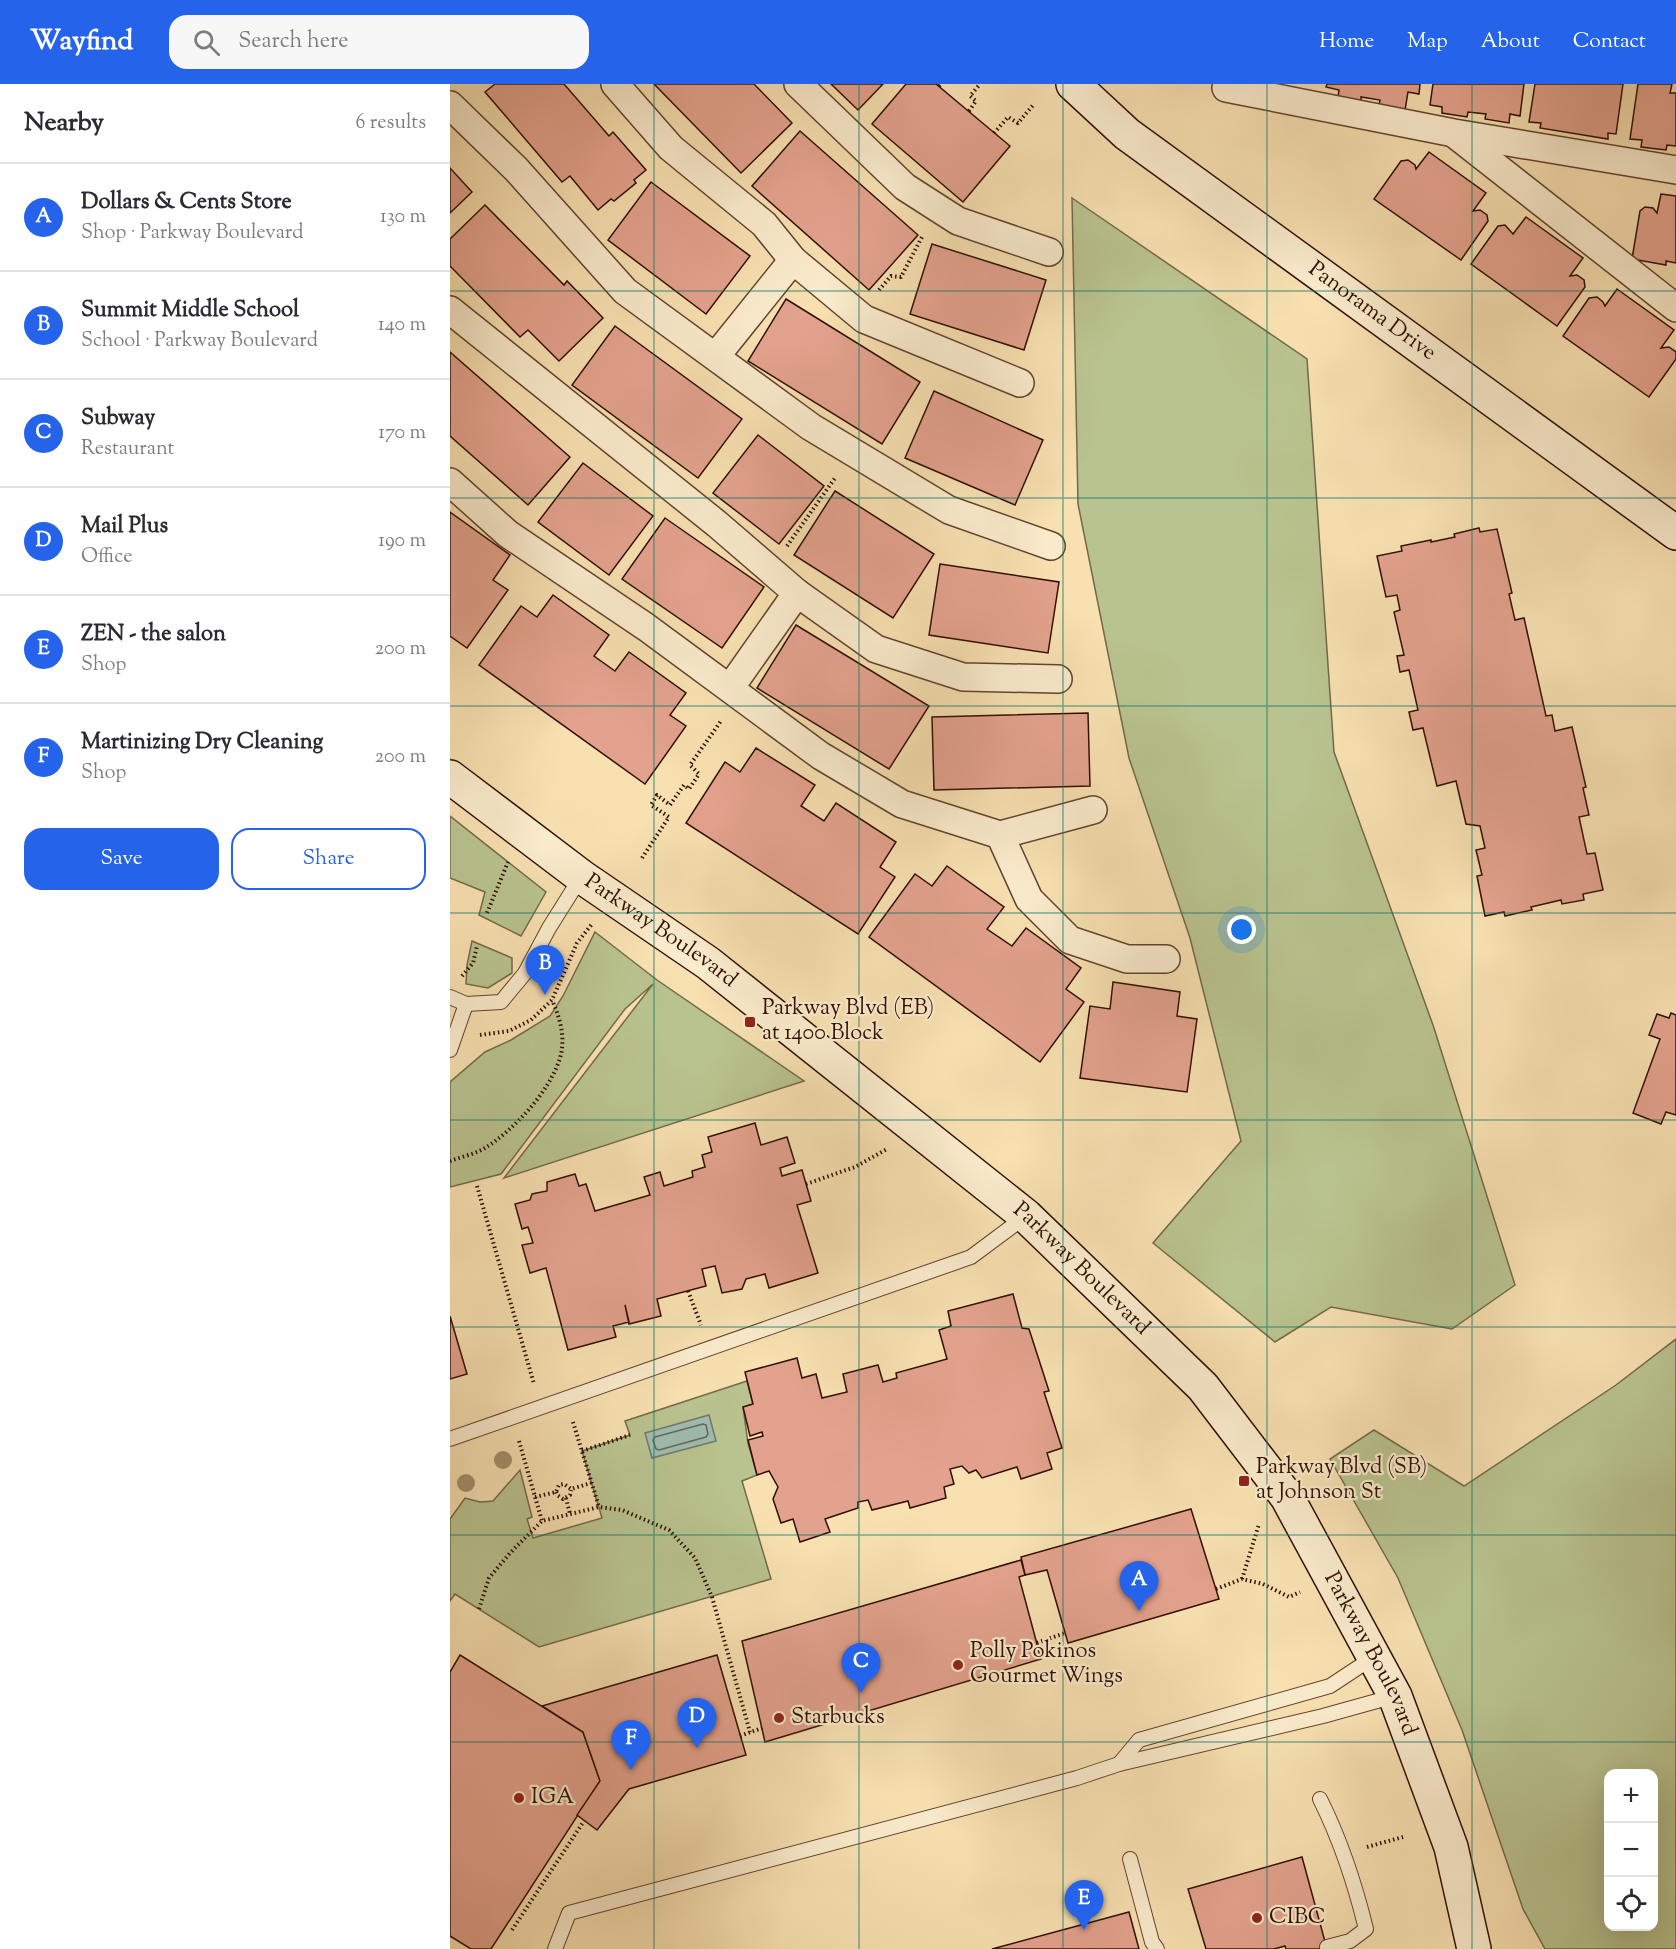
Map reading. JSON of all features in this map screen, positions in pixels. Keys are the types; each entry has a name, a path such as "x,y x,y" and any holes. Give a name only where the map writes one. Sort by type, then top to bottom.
{"street":[{"path":"615,84 671,148 764,224 792,260 864,320 1020,383"},
{"path":"798,84 905,187 958,221 1049,252"},
{"name":"Panorama Drive","path":"1073,84 1127,134 1676,533"},
{"path":"1226,88 1454,133 1676,170"},
{"path":"450,105 516,169 625,291 811,427 853,453 949,510 1051,546"},
{"path":"1454,133 1676,308"},
{"path":"716,356 792,260"},
{"path":"450,310 771,569 797,593 876,649 963,677 1058,679"},
{"path":"450,482 508,534 646,627 820,756 902,804 1000,835 1093,810"},
{"path":"735,692 797,593"},
{"name":"Parkway Boulevard","path":"450,777 582,877 708,963 1026,1216 1203,1387 1287,1497 1395,1696 1451,1847 1474,1949"},
{"path":"1000,835 1029,899 1070,940 1127,960 1166,958"}],"lane":[{"path":"450,997 466,1004 501,1002 525,974 549,928 582,877"},
{"path":"450,1050 466,1004"},
{"path":"450,1449 455,1438 971,1257 1026,1216"},
{"path":"1119,1764 1139,1740 1330,1686 1374,1657"},
{"path":"555,1949 569,1913 1077,1778 1119,1764 1323,1716 1395,1696"},
{"path":"1320,1799 1338,1836 1366,1929 1350,1941 1327,1947"},
{"path":"1130,1859 1152,1942 1157,1949"}],"path":[{"path":"969,111 976,101 970,96 980,84"},
{"path":"994,133 1008,117 1018,123 1034,104"},
{"path":"858,314 891,276 901,277 938,208"},
{"path":"771,569 853,453"},
{"path":"642,858 669,817 651,805 657,795 670,805 684,785 689,789 699,774 690,765 735,692"},
{"path":"487,913 510,856"},
{"path":"456,974 463,977 473,963 477,946"},
{"path":"450,1161 482,1150 506,1133 546,1089 561,1057 562,1023 552,1000"},
{"path":"806,1184 855,1167 890,1147"},
{"path":"477,1186 540,1408"},
{"path":"688,1291 710,1348"},
{"path":"566,1399 599,1508"},
{"path":"512,1418 542,1521"},
{"path":"582,1451 630,1435"},
{"path":"570,1514 566,1497 571,1489 591,1483"},
{"path":"556,1492 558,1485 564,1484 571,1489"},
{"path":"535,1497 556,1492"},
{"path":"556,1492 562,1498 566,1497"},
{"path":"479,1609 489,1578 542,1521 599,1508 622,1510 669,1530 695,1558 714,1603 750,1732"},
{"path":"1242,1579 1259,1524"},
{"path":"1216,1589 1242,1579 1263,1584 1289,1597 1300,1592"},
{"path":"1037,1643 1065,1633"},
{"path":"740,1736 762,1728"},
{"path":"512,1930 584,1821"},
{"path":"1357,1849 1403,1837"}],"green space":[{"path":"1072,198 1307,359 1334,752 1433,1025 1515,1285 1452,1329 1331,1307 1275,1342 1153,1243 1241,1141 1190,938 1129,758 1078,504"},
{"path":"450,816 546,892 521,936 479,915 485,892 450,878"},
{"path":"595,932 657,980 804,1081 504,1178 653,984 625,1009 501,1174 450,1187 450,1082 485,1052 511,1040 550,1016 563,996"},
{"path":"472,941 512,958 512,973 488,988 466,984"},
{"path":"1676,1339 1676,1949 1545,1949 1523,1909 1462,1730 1398,1578 1330,1459 1374,1430 1464,1486 1616,1385"},
{"path":"747,1381 753,1404 743,1407 748,1443 757,1475 742,1481 771,1579 539,1647 455,1594 450,1601 450,1519 465,1498 480,1502 493,1501 520,1470 532,1517 527,1519 533,1538 602,1518 582,1451 630,1435 625,1421"}],"water":[{"path":"709,1415 716,1441 652,1458 645,1433"}],"building":[{"path":"495,84 564,84 609,136 613,132 646,170 634,180 636,183 614,201 611,199 598,210 570,176 562,182 485,92"},
{"path":"654,84 754,84 792,123 741,173"},
{"path":"831,84 883,84 858,110"},
{"path":"906,84 936,84 1010,146 963,202 872,124"},
{"path":"1327,84 1420,84 1419,94 1408,92 1405,110 1379,105 1380,100 1361,97 1361,102 1338,97 1339,90 1326,87"},
{"path":"1433,84 1524,84 1520,116 1510,114 1509,123 1485,119 1486,114 1468,112 1467,117 1442,113 1442,107 1430,105"},
{"path":"1535,84 1623,84 1616,134 1608,133 1608,139 1540,128 1541,123 1529,122"},
{"path":"1638,84 1672,84 1670,93 1676,93 1676,146 1667,145 1666,150 1641,147 1642,140 1630,139"},
{"path":"800,131 918,235 869,290 752,186"},
{"path":"1429,152 1486,193 1473,211 1480,210 1487,215 1488,221 1461,260 1374,199 1401,161 1408,160 1415,165 1416,169"},
{"path":"450,168 472,192 450,213"},
{"path":"651,182 750,256 706,314 608,240"},
{"path":"1661,194 1676,196 1676,263 1666,261 1666,265 1632,259 1640,211 1645,207 1653,208 1657,213"},
{"path":"485,205 564,285 567,281 603,318 559,361 528,330 520,337 450,266 450,239"},
{"path":"1526,217 1583,258 1570,276 1577,275 1584,280 1585,287 1557,326 1471,264 1498,226 1505,225 1513,234"},
{"path":"932,244 1046,280 1024,350 910,314"},
{"path":"1617,289 1674,330 1661,348 1669,347 1676,352 1676,359 1649,397 1563,336 1589,298 1597,297 1605,306"},
{"path":"786,299 920,382 882,444 748,361"},
{"path":"615,326 742,419 698,478 572,385"},
{"path":"450,352 570,457 528,505 450,436"},
{"path":"934,391 1043,440 1015,505 905,458"},
{"path":"758,435 824,486 779,544 713,493"},
{"path":"583,463 653,516 609,575 538,522"},
{"path":"835,491 934,554 893,618 794,555"},
{"path":"450,512 510,555 493,580 508,590 467,648 450,636"},
{"path":"665,518 764,587 722,648 622,579"},
{"path":"1479,528 1480,532 1497,529 1512,593 1509,594 1515,620 1524,618 1546,716 1552,715 1555,731 1572,727 1586,787 1583,788 1589,815 1579,817 1587,854 1595,853 1603,890 1583,894 1584,900 1562,904 1561,900 1505,916 1504,912 1485,916 1477,876 1482,875 1476,850 1485,848 1480,826 1466,824 1456,781 1437,786 1423,728 1413,730 1409,712 1418,710 1409,670 1400,672 1397,656 1404,655 1394,612 1400,610 1397,595 1386,597 1377,556 1402,551 1401,546 1455,537 1454,534"},
{"path":"940,564 1059,582 1048,653 929,635"},
{"path":"553,595 609,635 594,656 615,671 629,652 686,693 670,715 686,726 645,784 479,665 521,606 537,617"},
{"path":"796,625 929,706 889,769 757,688"},
{"path":"1088,713 1090,786 934,790 932,717"},
{"path":"756,748 815,785 801,806 824,821 836,803 896,842 880,867 895,877 858,934 686,823 725,762 740,772"},
{"path":"947,866 1004,907 987,929 1012,946 1026,928 1081,968 1066,989 1084,1002 1040,1062 869,937 915,874 932,886"},
{"path":"1113,982 1180,992 1177,1016 1197,1019 1187,1092 1080,1078 1090,1006 1110,1009"},
{"path":"1671,1013 1676,1015 1676,1115 1666,1112 1661,1124 1633,1113 1660,1039 1649,1035 1657,1014 1669,1018"},
{"path":"755,1123 761,1145 787,1137 795,1163 780,1168 782,1176 802,1170 811,1201 797,1205 818,1273 769,1288 765,1274 746,1279 742,1289 722,1293 715,1266 702,1269 706,1286 657,1299 661,1316 629,1324 629,1322 613,1326 616,1337 568,1350 546,1268 530,1273 522,1245 533,1243 528,1227 522,1229 515,1204 530,1200 532,1194 547,1191 547,1182 575,1174 579,1186 586,1184 595,1211 650,1195 644,1177 660,1172 664,1186 693,1177 692,1171 705,1167 702,1155 712,1152 708,1137"},
{"path":"1013,1294 1022,1328 1029,1329 1049,1391 1044,1392 1062,1448 1047,1453 1052,1469 1021,1479 1017,1467 982,1478 976,1470 969,1473 962,1466 950,1469 954,1484 944,1487 946,1498 910,1508 908,1501 872,1510 868,1500 858,1502 858,1508 825,1519 830,1532 800,1542 793,1519 781,1523 773,1499 778,1487 769,1471 757,1475 748,1440 763,1436 762,1432 750,1436 743,1407 753,1404 745,1372 797,1358 802,1378 816,1374 822,1398 847,1392 843,1374 878,1365 883,1382 897,1378 896,1373 947,1359 939,1330 951,1326 948,1311"},
{"path":"450,1316 467,1374 450,1379"},
{"path":"1191,1509 1219,1599 1068,1643 1047,1570 1025,1575 1021,1557"},
{"path":"1021,1560 1025,1575 1019,1577 1041,1659 765,1742 742,1641"},
{"name":"IGA","path":"460,1655 583,1732 600,1781 491,1949 471,1949 450,1936 450,1672"},
{"path":"717,1655 746,1755 629,1789 597,1830 577,1815 600,1781 583,1732 542,1706"},
{"name":"CIBC","path":"1302,1857 1327,1949 1286,1949 1285,1946 1274,1949 1206,1949 1188,1889"},
{"path":"1129,1912 1139,1949 992,1949"}],"place":[{"name":"Summit Middle School","path":"545,995"},
{"name":"Parkway Blvd (EB) at 1400 Block","path":"750,1022"},
{"name":"Parkway Blvd (SB) at Johnson St","path":"1244,1481"},
{"name":"Dollars & Cents Store","path":"1139,1611"},
{"name":"Polly Pokinos Gourmet Wings","path":"958,1665"},
{"name":"Subway","path":"861,1693"},
{"name":"Starbucks","path":"779,1718"},
{"name":"Mail Plus","path":"697,1748"},
{"name":"Martinizing Dry Cleaning","path":"631,1770"},
{"name":"IGA","path":"519,1798"},
{"name":"CIBC","path":"1257,1918"},
{"name":"ZEN - the salon","path":"1084,1930"}]}
